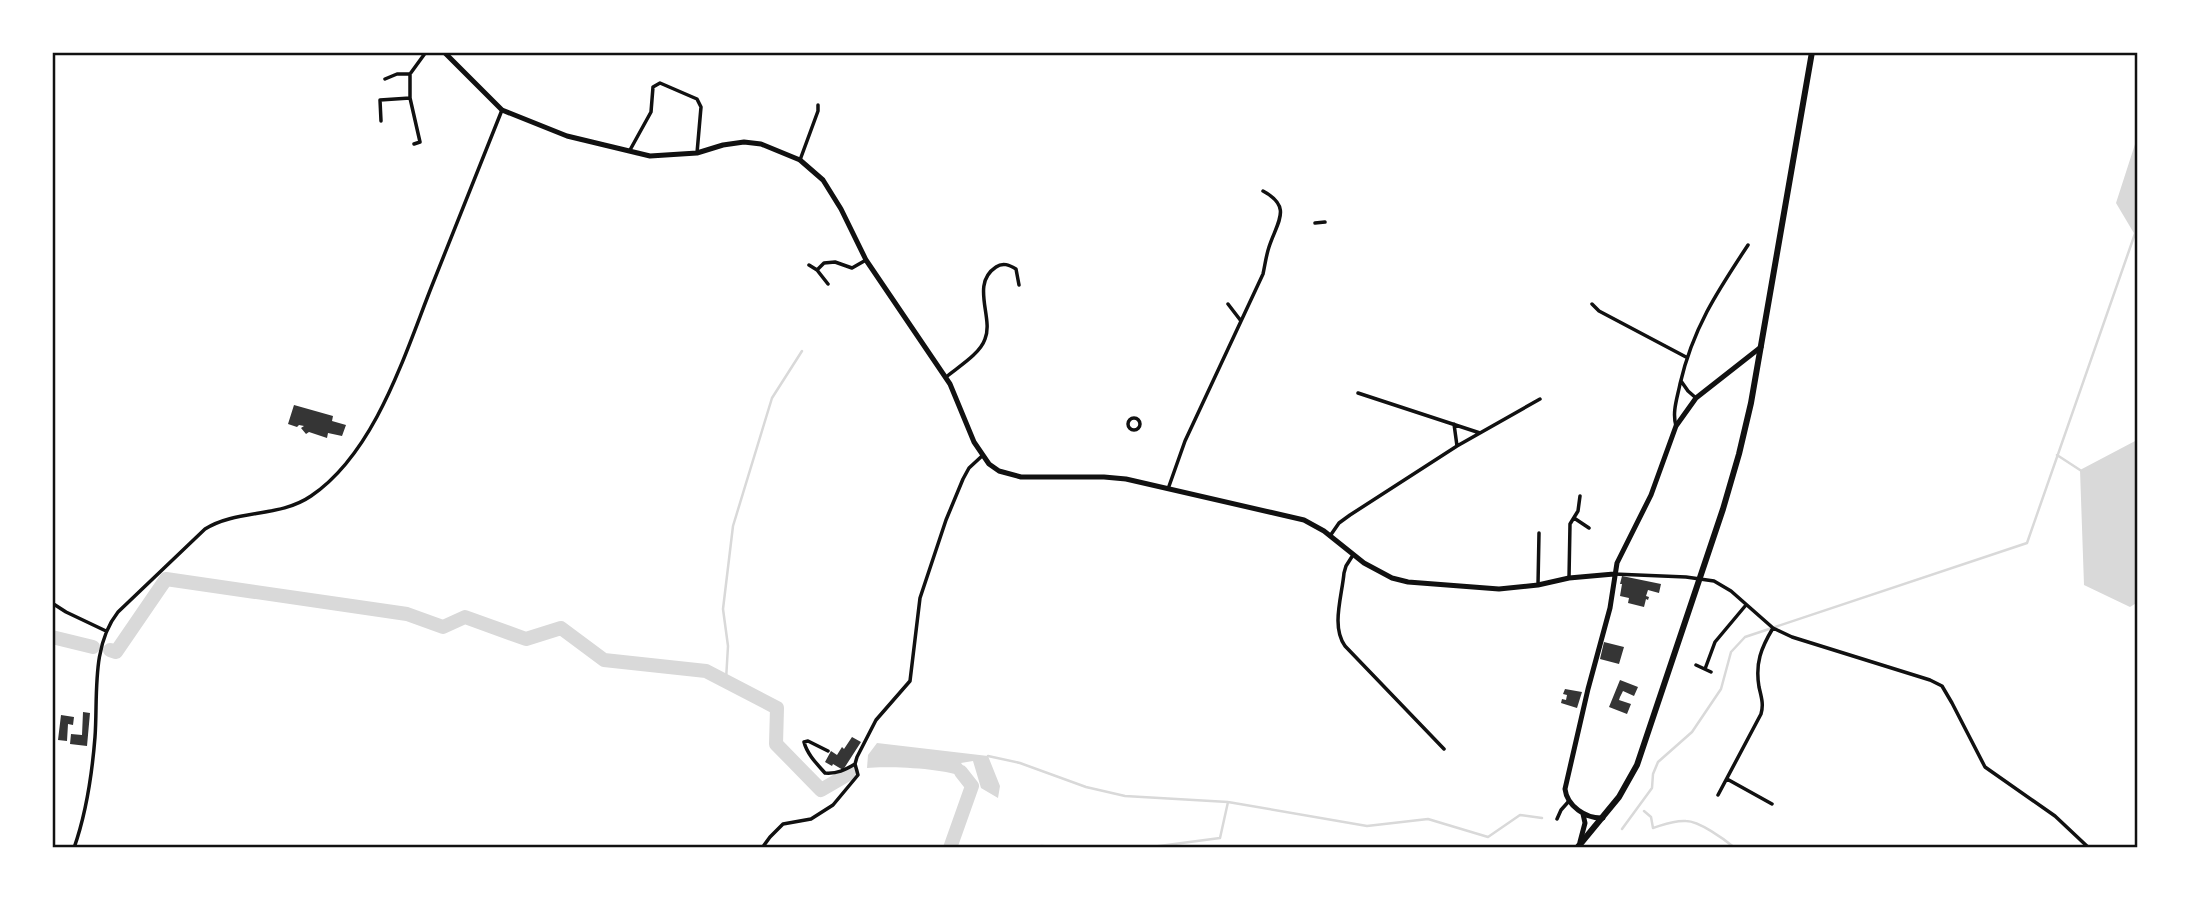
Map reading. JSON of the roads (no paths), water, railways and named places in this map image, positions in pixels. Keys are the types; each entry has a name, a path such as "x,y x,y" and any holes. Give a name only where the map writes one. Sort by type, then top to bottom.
{"main road":[{"path":"1578,846 1619,797 1636,765 1703,573 1739,454 1761,347 1812,52"}],"street":[{"path":"414,144 420,142 410,98 410,74 426,52"},
{"path":"444,52 502,110 567,136 650,156 697,153 744,142 761,144 800,160 823,180 841,209 866,260 946,377 965,424 982,456 989,464 1010,475 1043,478 1104,477 1304,520 1353,555 1387,575 1408,582 1499,589 1614,574 1707,579 1726,587 1773,628 1792,637 1942,686 1985,767 2055,816 2089,848"},
{"path":"385,79 397,74 410,74"},
{"path":"630,150 651,112 653,87 660,83 697,99 701,107 697,153"},
{"path":"382,121 380,100 410,98"},
{"path":"800,160 818,106"},
{"path":"74,848 88,798 97,684 106,631 118,612 205,528 220,521 295,506 319,491 348,461 388,393 502,110"},
{"path":"1168,489 1185,441 1262,274 1282,212 1274,197 1263,191"},
{"path":"1315,223 1325,222"},
{"path":"1676,426 1673,415 1686,357 1711,301 1748,245"},
{"path":"817,270 824,263 835,262 852,268 866,260"},
{"path":"946,377 984,343 987,333 984,290 986,279 992,270 1000,264 1009,265 1016,270 1019,285"},
{"path":"809,265 817,270 828,284"},
{"path":"1228,304 1241,321"},
{"path":"1592,304 1599,311 1686,357"},
{"path":"1603,818 1583,814 1569,800 1565,789 1610,608 1617,563 1651,495 1676,426 1696,398 1761,347"},
{"path":"1681,381 1696,398"},
{"path":"1358,393 1480,433"},
{"path":"1330,536 1339,523 1350,515 1457,446 1540,399"},
{"path":"1133,418 1145,427 1139,428 1131,429 1129,424 1133,418"},
{"path":"1454,424 1457,446"},
{"path":"762,848 783,824 811,819 833,805 858,775 855,764 857,757 876,720 910,681 920,598 958,490 969,468 982,456"},
{"path":"1569,578 1570,524 1578,511 1580,496"},
{"path":"1574,518 1589,528"},
{"path":"1538,585 1539,533"},
{"path":"1353,555 1344,573 1338,628 1340,638 1444,749"},
{"path":"52,603 106,631"},
{"path":"1705,669 1715,642 1746,605"},
{"path":"1718,795 1761,714 1763,705 1757,671 1758,656 1773,628"},
{"path":"1696,666 1711,672"},
{"path":"828,751 808,741 804,742 804,746 825,773 845,771 855,764"},
{"path":"1727,779 1772,804"},
{"path":"1558,819 1569,800"},
{"path":"1578,846 1585,823 1583,814"}],"waterway":[{"path":"1622,829 1652,788 1653,774 1658,762 1692,732 1721,689 1731,652 1745,637 2027,543 2138,225"},
{"path":"726,680 728,646 723,609 733,526 772,398 802,351"},
{"path":"2057,455 2080,470"},
{"path":"110,650 116,652 166,579 407,614 443,627 465,617 526,639 561,628 604,660 706,671 777,708 776,744 821,790 852,772"},
{"path":"52,637 93,647"},
{"path":"988,756 1020,763 1086,787 1125,796 1228,802 1367,826 1428,819 1488,837 1520,815 1542,818"},
{"path":"950,848 972,786 961,772"},
{"path":"1144,848 1220,838 1228,802"},
{"path":"1644,811 1651,817 1653,828 1677,821 1691,822 1711,831 1735,848"},
{"path":"1041,846 1074,848"}]}
